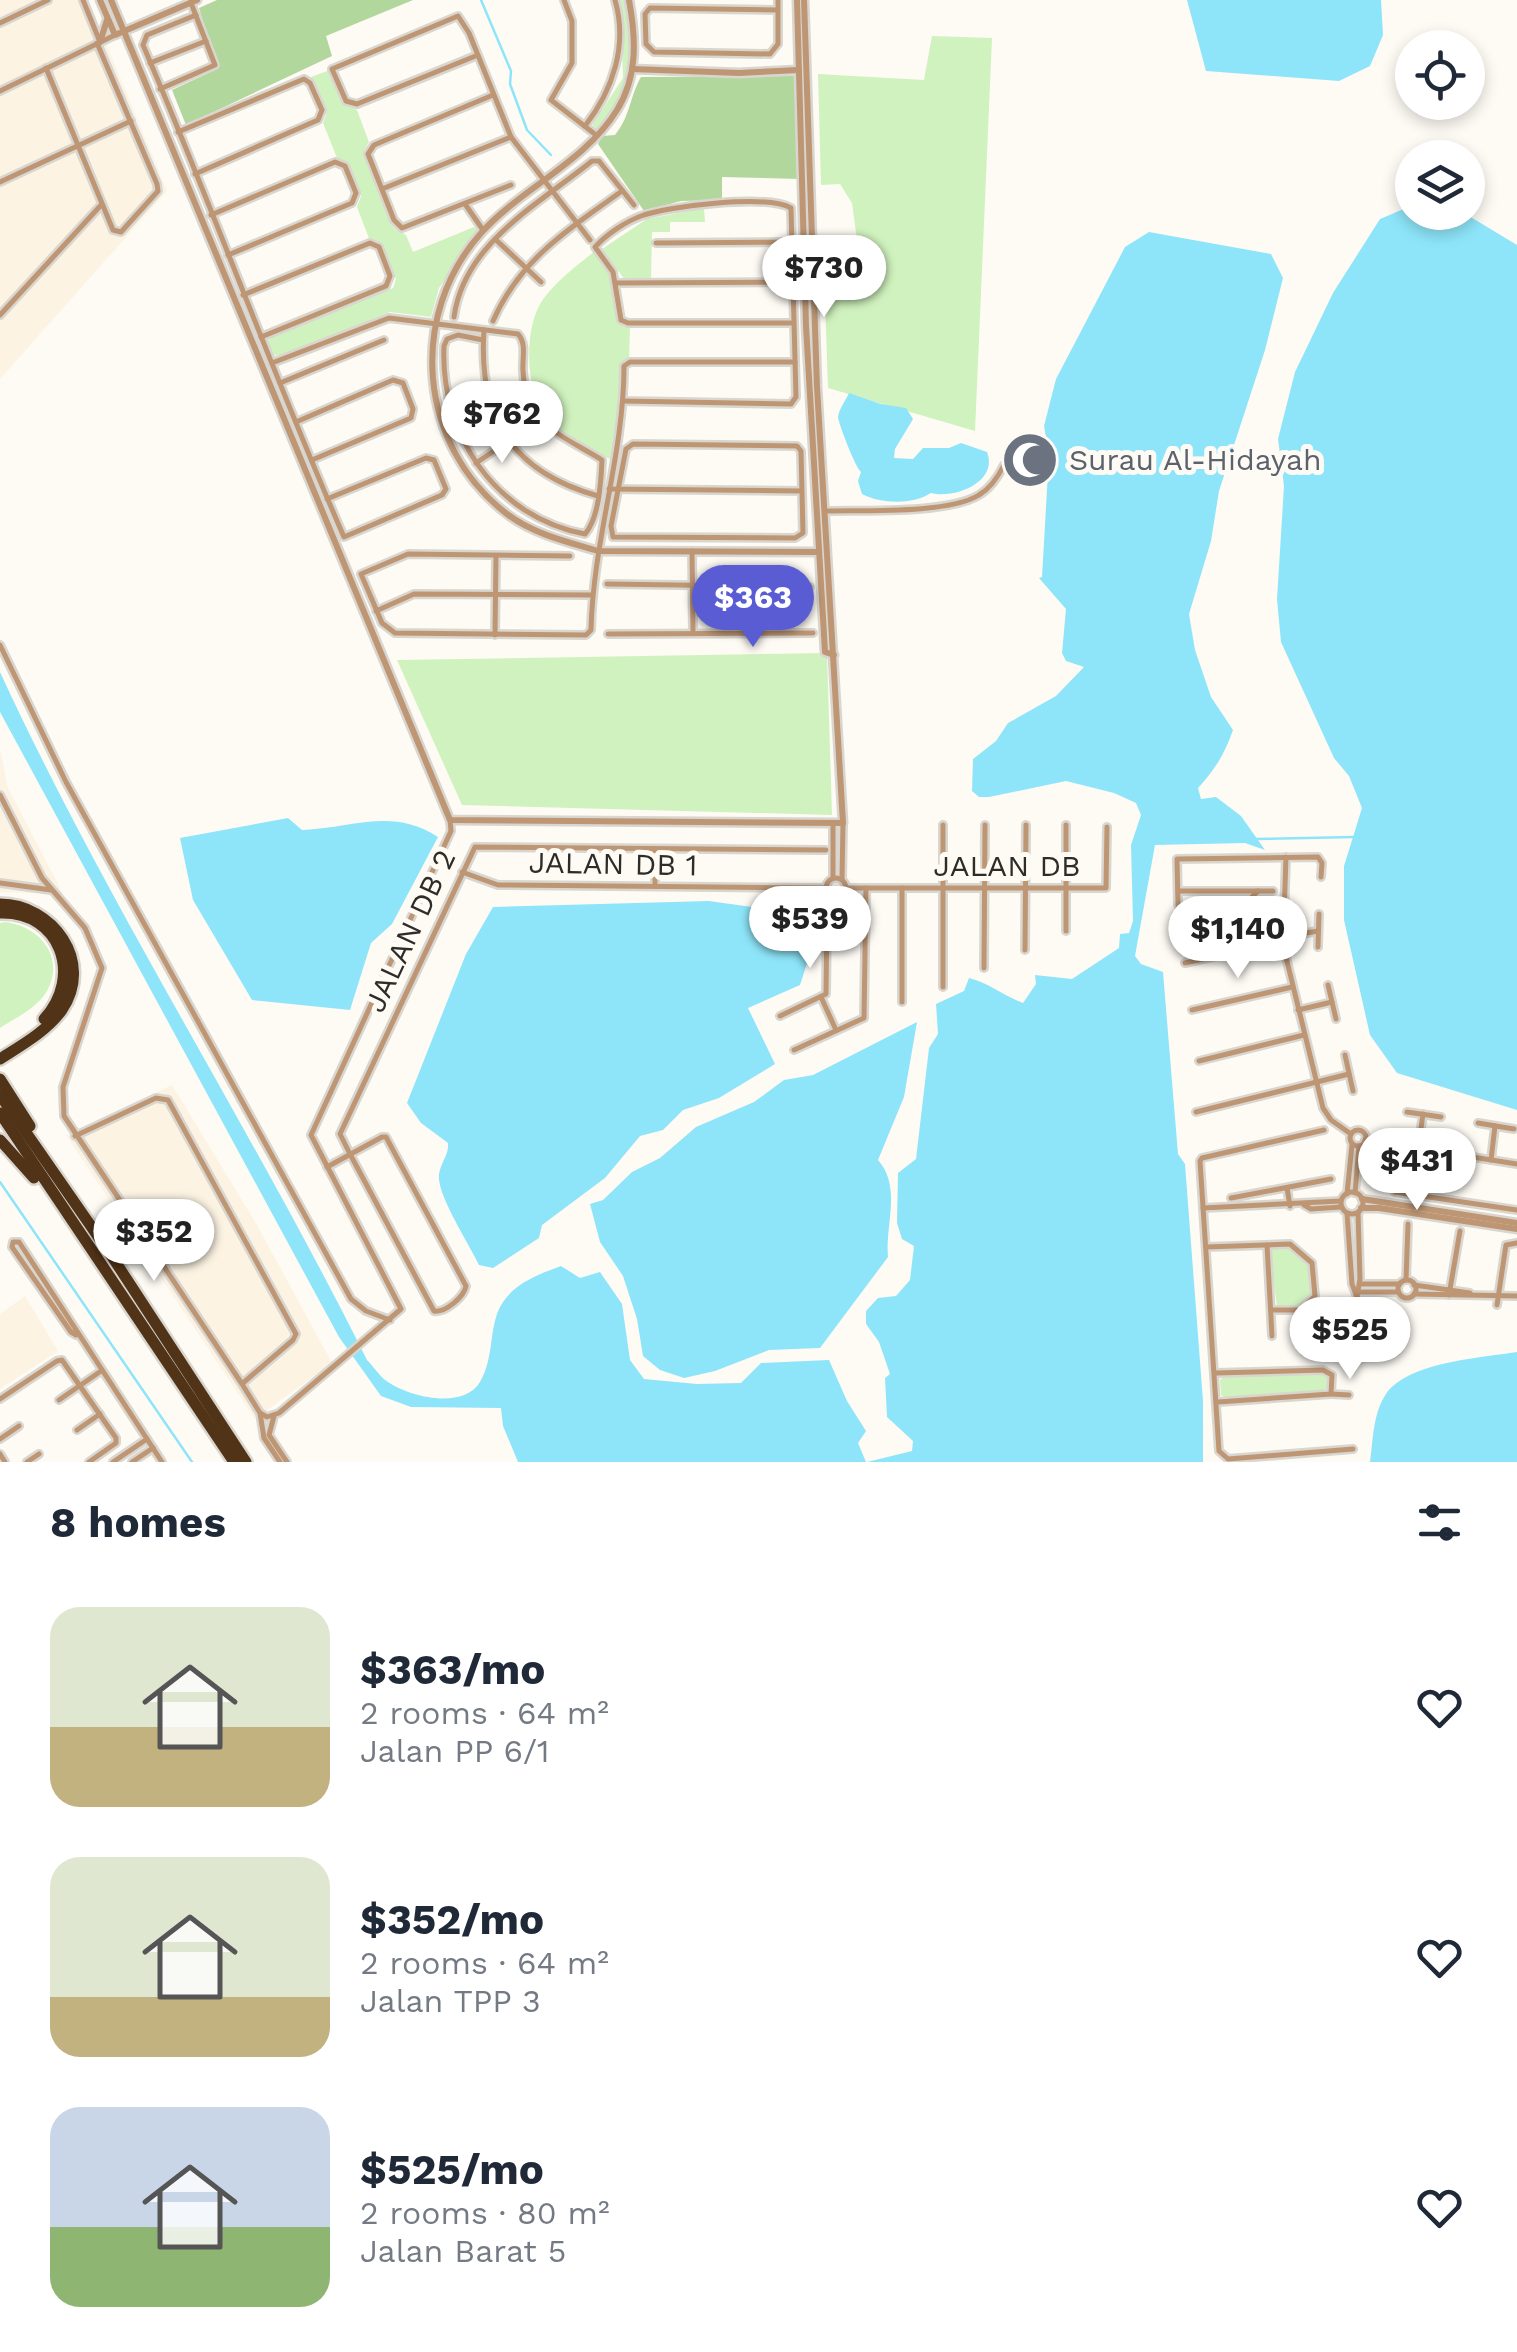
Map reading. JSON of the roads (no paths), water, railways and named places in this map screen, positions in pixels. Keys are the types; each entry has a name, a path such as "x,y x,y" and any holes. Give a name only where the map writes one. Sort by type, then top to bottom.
{"highway":[{"path":"0,904 42,914 60,932 73,965 71,989 61,1011 41,1031 5,1052"},
{"path":"0,913 28,918 45,929 58,946 64,969 56,1005 5,1052"},
{"path":"0,1078 246,1462"},
{"path":"0,1095 111,1255"},
{"path":"0,1113 234,1462"},
{"path":"0,1140 28,1169 98,1261"}],"street":[{"path":"0,24 48,0"},
{"path":"46,68 102,204 116,232 121,232 158,192 83,0"},
{"path":"100,0 114,35"},
{"path":"110,0 450,820 451,831 312,1130 312,1139 401,1309 274,1416 269,1434 284,1462"},
{"path":"564,0 572,21 572,63 551,100 596,135"},
{"path":"585,126 615,76 616,0"},
{"path":"629,0 634,26 632,69 616,111 596,135 484,230 446,286 431,343 432,389 446,438 470,477 508,516 598,551 818,552"},
{"path":"712,0 712,10"},
{"path":"778,0 778,10 778,44 770,54 654,52 646,44 645,14 650,8 778,10"},
{"path":"797,0 818,552 825,652 834,656"},
{"path":"801,70 804,0"},
{"path":"0,91 194,1 215,65 160,89"},
{"path":"116,14 138,25"},
{"path":"196,15 147,36 143,45 243,295 311,460 327,498 344,537 442,495 446,489 430,458 327,498"},
{"path":"478,55 356,104 346,100 332,69 454,17 462,19 478,55 511,137 590,240"},
{"path":"99,42 107,18"},
{"path":"130,47 132,32 138,25"},
{"path":"150,62 206,40"},
{"path":"632,69 739,73 801,70"},
{"path":"178,132 304,80 310,83 321,116 195,174"},
{"path":"493,96 371,146 368,154 396,224 406,228 512,184"},
{"path":"0,182 131,121"},
{"path":"382,189 511,137"},
{"path":"454,317 464,282 495,239 592,161 599,161 634,205"},
{"path":"211,215 335,162 345,166 356,194 352,203 228,255"},
{"path":"493,321 505,294 527,266 622,191"},
{"path":"624,401 791,404 796,397 796,362 794,323 791,208 782,203 734,203 639,216 595,247 613,272 621,320 628,324 794,323 810,323"},
{"path":"0,315 102,204"},
{"path":"464,204 484,230"},
{"path":"495,239 541,282"},
{"path":"656,243 792,242"},
{"path":"243,295 370,243 379,247 390,281 386,286 261,337"},
{"path":"615,283 793,282"},
{"path":"272,364 389,318 522,337 525,385 540,420 571,445 602,460 590,529 584,534 536,518 504,497 476,463 453,421 443,368 444,346 448,339 458,336 484,340"},
{"path":"810,323 843,823 842,879 846,888 838,898 826,888 833,878 832,823"},
{"path":"484,330 484,385 492,412 510,440 552,480 598,496"},
{"path":"280,383 384,340"},
{"path":"570,556 408,554 361,574 376,611 386,628 395,634 586,635 591,630 598,551 622,423 624,366 630,362 796,362"},
{"path":"296,422 393,380 403,383 413,409 411,418 311,460"},
{"path":"476,463 540,420"},
{"path":"633,444 797,446 803,534 795,538 618,540 610,534 610,526 620,491 626,449 633,444"},
{"path":"824,511 940,506 967,501 990,487 1004,465"},
{"path":"609,488 802,491"},
{"path":"692,551 693,633"},
{"path":"495,635 496,556"},
{"path":"607,584 810,587"},
{"path":"376,611 414,594 592,594"},
{"path":"608,634 813,633"},
{"path":"0,645 66,782 351,1299 366,1311 390,1320"},
{"path":"0,794 51,890 85,928 102,968 63,1087 64,1116 242,1384 260,1413 264,1438 284,1462"},
{"path":"450,820 843,823"},
{"path":"943,825 943,987"},
{"path":"984,968 986,825"},
{"path":"1025,950 1026,825"},
{"path":"1066,825 1066,931"},
{"name":"JALAN DB","path":"846,888 1107,887 1107,826"},
{"name":"JALAN DB 2","path":"350,1154 382,1136 389,1140 466,1290 442,1311 434,1311 341,1139 342,1128 471,850 480,846 826,850"},
{"path":"656,849 656,887"},
{"path":"1258,891 1250,899 1185,910 1178,906 1179,857 1318,858 1322,877"},
{"path":"1286,858 1283,939 1292,987 1326,1114 1351,1134 1355,1145 1359,1203 1356,1288"},
{"name":"JALAN DB 1","path":"462,872 491,885 826,888"},
{"path":"833,878 842,879"},
{"path":"0,883 51,890"},
{"path":"794,1050 864,1018 866,888"},
{"path":"902,888 902,1002"},
{"path":"1178,891 1273,891"},
{"path":"1318,947 1319,914"},
{"path":"780,1016 821,997 827,990 827,917"},
{"path":"1185,963 1318,931"},
{"path":"1328,985 1336,1019"},
{"path":"1192,1010 1292,987"},
{"path":"821,997 836,1031"},
{"path":"1298,1010 1332,1002"},
{"path":"1199,1061 1304,1035"},
{"path":"1345,1055 1354,1091"},
{"path":"1196,1112 1349,1074"},
{"path":"76,1136 156,1098 168,1100 296,1334 242,1384"},
{"path":"1407,1112 1441,1116"},
{"path":"1418,1149 1423,1114"},
{"path":"1478,1123 1514,1129"},
{"path":"1490,1160 1495,1126"},
{"path":"1324,1130 1202,1158 1219,1452 1228,1458 1352,1449"},
{"path":"1351,1134 1361,1131 1365,1140"},
{"path":"1355,1145 1365,1140 1517,1164"},
{"path":"1341,1204 1347,1194 1355,1145"},
{"path":"1396,1145 1390,1184 1394,1192 1517,1210"},
{"path":"327,1167 350,1154"},
{"path":"1230,1198 1332,1180"},
{"path":"1287,1188 1290,1206"},
{"path":"1347,1194 1359,1203 1517,1226"},
{"path":"1347,1213 1359,1203"},
{"path":"1204,1208 1311,1208 1341,1204"},
{"path":"1341,1204 1347,1213 1356,1288"},
{"path":"1356,1288 1399,1288 1406,1280 1408,1224"},
{"path":"1450,1292 1460,1231"},
{"path":"76,1335 12,1247 13,1242 19,1242 162,1462"},
{"path":"1497,1304 1506,1246 1517,1243"},
{"path":"1267,1245 1272,1336"},
{"path":"1206,1248 1292,1245 1312,1263 1316,1292 1304,1308 1272,1310"},
{"path":"1406,1280 1450,1292 1517,1296"},
{"path":"1414,1285 1414,1294"},
{"path":"1399,1288 1405,1298 1450,1292"},
{"path":"0,1399 60,1360 116,1441 89,1462"},
{"path":"1216,1373 1323,1370 1332,1375 1331,1394"},
{"path":"58,1400 100,1371"},
{"path":"1218,1402 1349,1395"},
{"path":"260,1413 274,1416"},
{"path":"78,1430 100,1414"},
{"path":"0,1438 19,1426"},
{"path":"113,1462 146,1439"},
{"path":"132,1462 153,1448"},
{"path":"0,1454 5,1462"},
{"path":"27,1462 38,1454"}],"water":[{"path":"1187,0 1381,0 1383,35 1370,66 1339,81 1206,71"},
{"path":"1395,213 1395,230 1485,230 1485,226 1517,245 1517,1110 1397,1073 1370,1035 1344,920 1344,866 1362,808 1349,776 1334,758 1281,642 1277,599 1284,486 1278,439 1295,372 1333,293 1380,219"},
{"path":"1149,232 1271,254 1283,278 1265,350 1219,491 1211,541 1189,614 1195,650 1211,697 1233,730 1219,761 1198,788 1201,799 1216,797 1241,816 1265,850 1245,843 1155,845 1135,956 1141,964 1163,972 1178,1154 1185,1164 1203,1401 1203,1462 867,1462 912,1451 913,1441 887,1417 885,1378 890,1374 879,1342 866,1324 866,1311 878,1298 896,1296 910,1280 914,1246 902,1239 897,1223 898,1173 916,1159 929,1048 938,1034 936,1004 964,991 969,978 1023,1003 1036,984 1035,975 1072,979 1119,948 1120,934 1129,933 1133,921 1131,845 1141,815 1136,803 1066,781 989,797 979,797 972,791 973,759 996,741 1008,723 1056,696 1084,667 1066,661 1062,653 1066,609 1039,578 1049,455 1044,426 1056,379 1125,247"},
{"path":"849,393 906,408 913,419 895,449 894,458 913,459 923,448 949,448 961,443 987,452 986,472 962,491 931,493 915,500 878,500 862,494 858,481 861,472 838,417"},
{"path":"0,672 133,932 276,1187 367,1360 382,1377 422,1396 462,1396 480,1382 490,1354 496,1317 510,1293 561,1266 580,1278 600,1272 622,1304 630,1360 644,1379 741,1383 761,1363 829,1360 866,1431 858,1443 866,1462 518,1462 503,1426 501,1408 411,1407 381,1396 339,1337 0,712"},
{"path":"288,818 302,830 388,821 421,828 438,837 392,924 371,943 350,1010 252,1000 193,900 180,838"},
{"path":"709,901 759,908 798,933 810,954 800,985 748,1008 775,1064 719,1098 683,1110 663,1130 640,1136 605,1178 542,1225 539,1238 493,1268 479,1265 439,1183 448,1143 421,1123 407,1103 466,954 493,907"},
{"path":"917,1022 904,1097 878,1160 891,1194 888,1257 820,1348 769,1350 715,1371 684,1378 660,1370 643,1356 637,1319 623,1276 600,1242 590,1204 603,1200 632,1172 660,1158 696,1127 754,1102 784,1080 813,1075"},
{"path":"1517,1352 1517,1462 1370,1462 1378,1410 1396,1383 1446,1363"}],"waterway":[{"path":"481,0 511,71 510,84 527,130 551,155"},
{"path":"1255,839 1353,837"},
{"path":"0,1182 192,1462"}],"place":[{"name":"Surau Al-Hidayah","path":"1030,460"}]}
